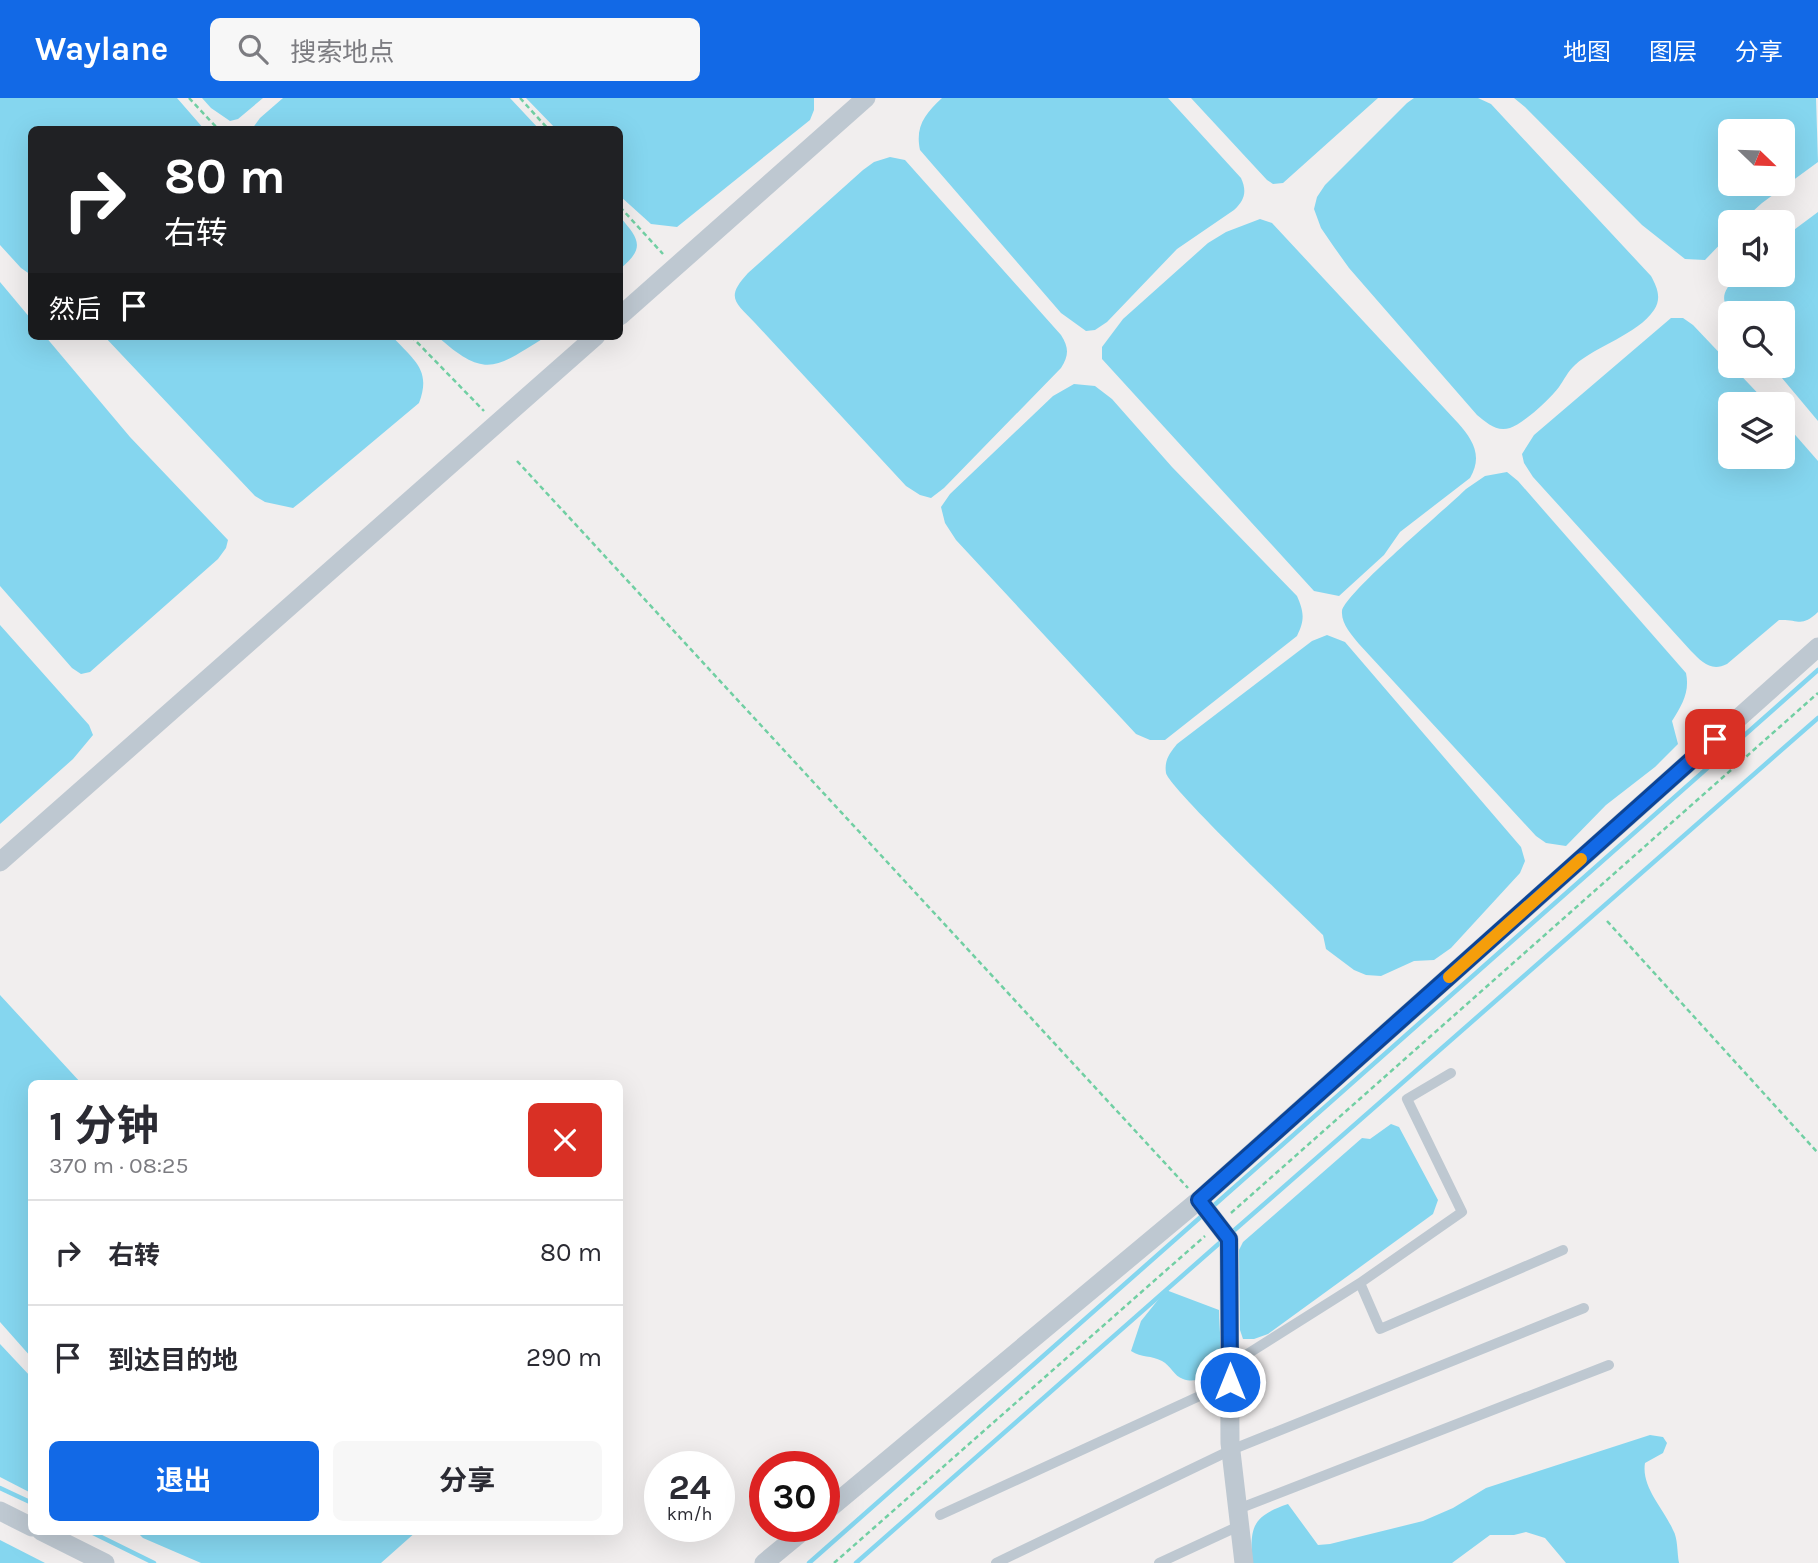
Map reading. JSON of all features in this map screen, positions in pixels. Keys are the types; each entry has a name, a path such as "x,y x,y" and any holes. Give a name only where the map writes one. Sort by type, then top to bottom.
{"street":[{"path":"623,313 866,98"},
{"path":"0,862 591,340"},
{"path":"840,1501 1214,1219 1818,647"},
{"path":"1214,1219 1230,1373 1231,1450 1244,1563"},
{"path":"0,1511 28,1525"},
{"path":"49,1535 105,1563"},
{"path":"764,1563 790,1542"}],"lane":[{"path":"940,1515 1230,1373 1462,1212 1408,1099 1451,1073"},
{"path":"1360,1283 1380,1329 1563,1250"},
{"path":"996,1563 1231,1450 1584,1308"},
{"path":"1166,1561 1238,1517 1609,1365"}],"path":[{"path":"189,98 215,126"},
{"path":"520,98 545,126"},
{"path":"623,209 675,267"},
{"path":"415,340 496,424"},
{"path":"517,461 1214,1219"},
{"path":"834,1563 1214,1219 1818,693"},
{"path":"1607,921 1818,1153"}],"water":[{"path":"0,98 177,98 201,126 28,126 28,273 0,245"},
{"path":"202,98 263,98 238,119 230,121"},
{"path":"283,98 510,98 536,126 254,126"},
{"path":"526,98 814,98 814,110 810,120 677,227 651,224 623,199 623,126 553,126"},
{"path":"942,98 1168,98 1241,178 1244,195 1234,210 1177,249 1107,322 1095,330 1086,331 1061,313 920,150 920,127"},
{"path":"1191,98 1378,98 1283,183 1273,184"},
{"path":"1414,98 1478,98 1491,104 1651,276 1657,288 1656,306 1647,319 1575,365 1543,404 1522,422 1510,428 1496,428 1477,415 1349,268 1321,228 1314,209 1317,197 1325,185"},
{"path":"1514,98 1816,98 1818,162 1796,178 1796,119 1718,119 1718,196 1772,196 1754,210 1718,210 1718,246 1705,260 1685,259 1642,225"},
{"path":"890,157 905,160 1061,335 1067,348 1066,359 1061,368 944,488 931,498 906,486 735,300 737,288 748,273 863,170 874,162"},
{"path":"1818,212 1818,421 1782,378 1795,378 1795,301 1724,299 1728,287 1795,287 1795,229"},
{"path":"1260,219 1272,223 1458,423 1472,442 1476,455 1470,478 1400,532 1384,555 1339,596 1314,591 1102,359 1102,347 1123,319 1208,243 1226,232"},
{"path":"623,221 637,244 623,266"},
{"path":"0,282 28,315 28,340 48,340 130,437 228,540 218,559 90,672 81,674 72,668 0,586"},
{"path":"1671,318 1683,318 1718,351 1718,378 1743,378 1757,392 1718,392 1718,469 1795,469 1795,435 1818,461 1818,612 1808,620 1800,622 1779,620 1727,664 1716,667 1707,665 1691,651 1533,477 1522,454 1534,435"},
{"path":"108,340 396,340 422,373 419,403 293,508 265,502 255,496"},
{"path":"442,340 540,340 503,361 492,364 480,364"},
{"path":"1074,384 1095,386 1112,399 1172,467 1297,596 1301,607 1303,616 1297,636 1165,740 1150,740 1136,734 956,540 945,523 941,507 950,494 1053,396"},
{"path":"1507,472 1518,481 1686,673 1686,692 1672,721 1678,744 1655,767 1606,805 1566,846 1546,843 1536,836 1359,644 1342,616 1347,601 1360,587 1466,489 1485,476"},
{"path":"0,625 89,725 93,735 73,759 0,824"},
{"path":"1327,635 1345,642 1521,847 1525,861 1520,873 1451,948 1434,960 1414,961 1381,976 1366,975 1354,970 1326,949 1323,935 1189,802 1166,773 1167,760 1177,744 1312,641"},
{"path":"0,995 78,1080 28,1080 28,1354 0,1322"},
{"path":"1391,1124 1399,1127 1438,1200 1433,1214 1268,1334 1254,1339 1243,1339 1240,1330 1239,1250 1243,1242 1362,1138 1370,1139"},
{"path":"1166,1290 1219,1310 1219,1357 1213,1369 1203,1378 1190,1381 1183,1379 1162,1361 1131,1351 1141,1321"},
{"path":"0,1344 28,1374 28,1491 0,1477"},
{"path":"1650,1435 1663,1437 1667,1443 1663,1453 1645,1463 1645,1472 1646,1481 1675,1533 1679,1563 1566,1563 1545,1538 1526,1532 1490,1535 1452,1563 1252,1563 1253,1532 1260,1518 1288,1504 1318,1545 1330,1544 1423,1521 1453,1508 1486,1488"},
{"path":"140,1535 412,1535 381,1563 201,1563"},
{"path":"0,1540 45,1563 0,1563"}],"waterway":[{"path":"1211,1208 1818,670"},
{"path":"1230,1234 1818,718"},
{"path":"809,1563 1204,1214"},
{"path":"856,1563 1223,1240"},
{"path":"0,1488 28,1501"},
{"path":"97,1535 154,1563"}],"slow traffic":[{"path":"1449,977 1581,859"}],"route":[{"path":"1230,1382 1229,1239 1199,1200 1715,739"}]}
